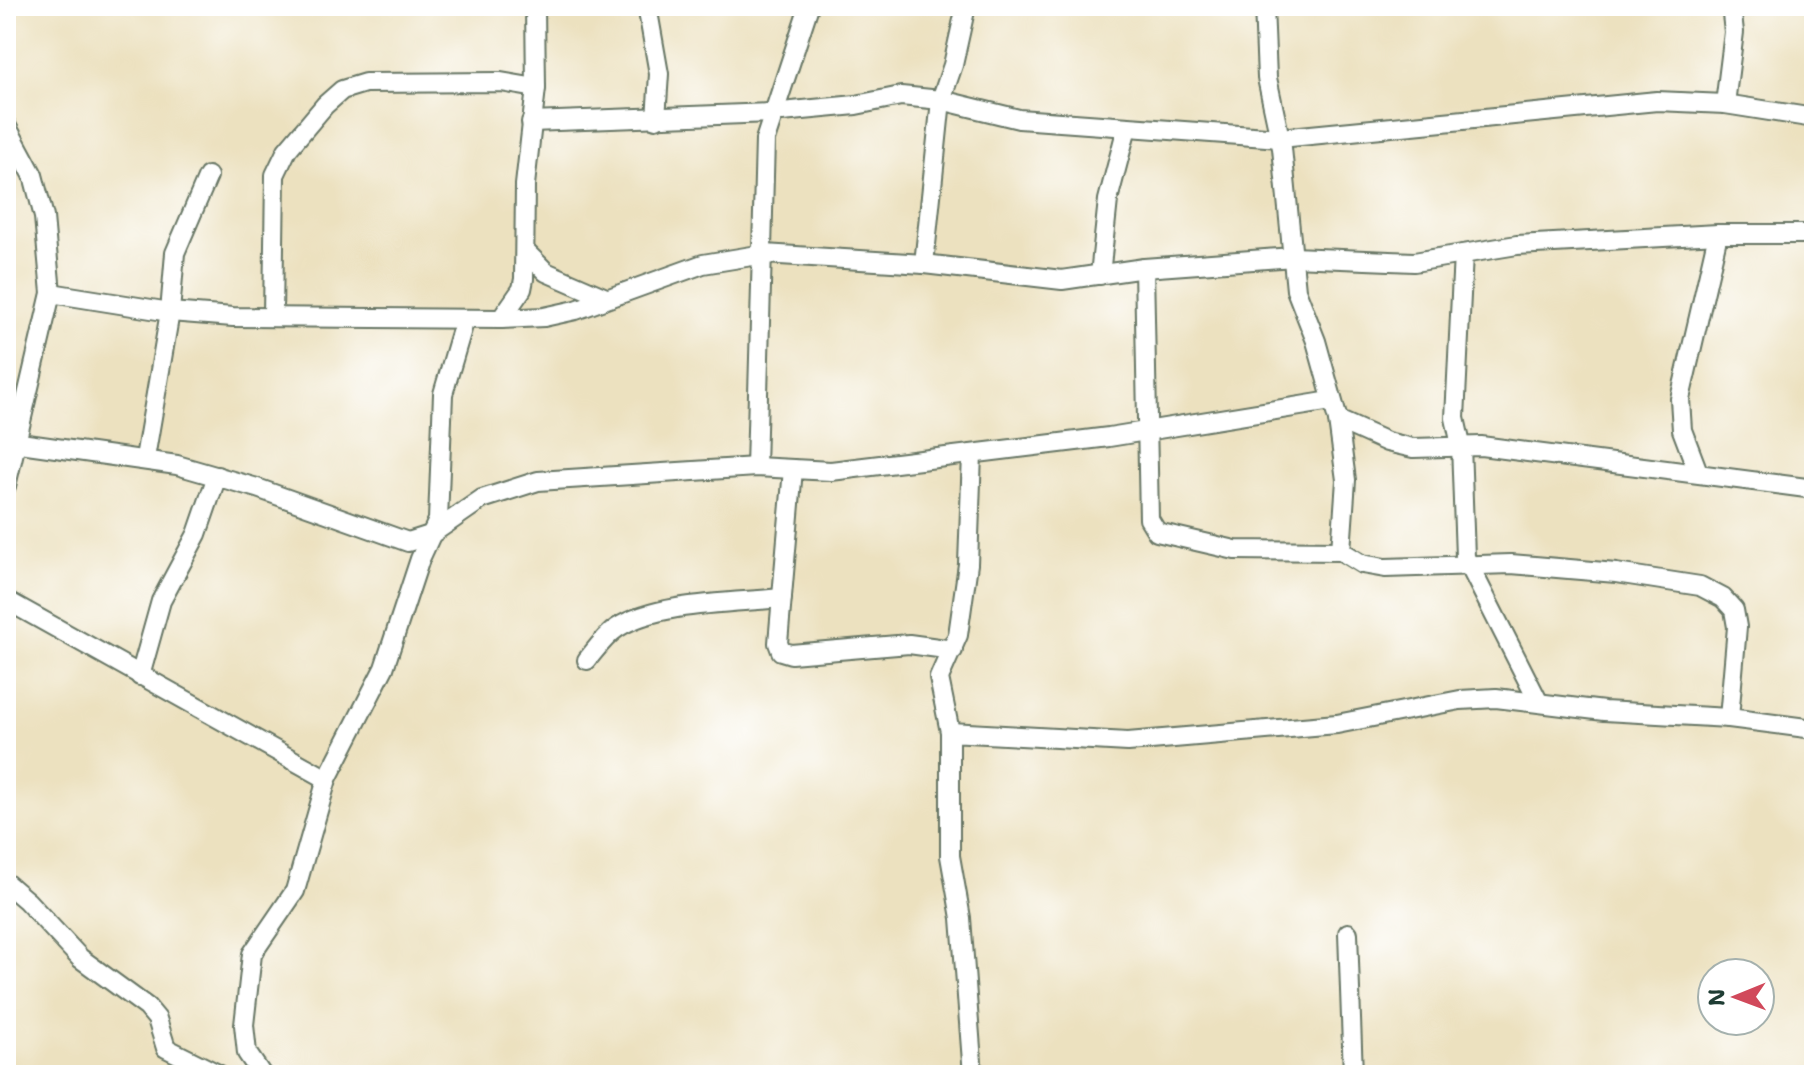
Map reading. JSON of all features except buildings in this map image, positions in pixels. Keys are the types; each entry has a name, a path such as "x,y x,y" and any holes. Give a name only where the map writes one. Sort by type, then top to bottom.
{"street":[{"path":"501,319 522,289 525,185 536,88 535,6"},
{"path":"647,6 659,74 656,119"},
{"path":"756,467 764,254 763,162 771,113 796,51 809,6"},
{"path":"924,264 941,100 966,6"},
{"path":"1264,6 1271,105 1280,138 1296,290 1316,341 1338,420 1346,480 1341,551"},
{"path":"1725,104 1734,32 1731,6"},
{"path":"273,316 275,175 287,150 342,90 365,83 501,82 536,88"},
{"path":"531,122 771,113 856,105 901,96 941,100 1019,119 1280,138 1657,101 1725,104 1814,118"},
{"path":"6,125 33,175 44,217 51,293 11,442 6,486"},
{"path":"1100,275 1108,200 1127,127"},
{"path":"145,458 170,312 178,243 208,176"},
{"path":"51,293 170,312 501,319 544,317 703,264 764,254 924,264 1062,280 1144,268 1293,257 1414,262 1517,245 1718,234 1814,234"},
{"path":"1698,472 1682,430 1680,399 1718,234"},
{"path":"525,251 546,272 606,298"},
{"path":"1463,254 1463,314 1455,418 1461,445 1467,565 1538,701"},
{"path":"1144,268 1149,519 1157,532 1235,550 1341,551 1362,564 1385,568 1511,564 1616,573 1700,586 1723,598 1734,610 1737,627 1729,718"},
{"path":"262,1075 247,1053 244,1025 246,978 252,954 295,891 327,779 384,668 440,509 443,394 465,319"},
{"path":"11,442 145,458 217,476 401,540 415,541 430,535 474,503 518,485 756,467 831,471 1148,430 1331,401"},
{"path":"1338,420 1361,433 1400,445 1427,448 1461,445 1650,470 1698,472 1814,489"},
{"path":"972,454 968,564 953,650 944,662 939,678 950,732 950,856 961,918 973,1075"},
{"path":"793,469 778,643 781,651 791,654 909,644 953,650"},
{"path":"140,676 161,601 197,534 217,476"},
{"path":"587,660 615,629 634,619 687,608 782,598"},
{"path":"6,600 327,779"},
{"path":"950,732 1128,742 1337,724 1478,698 1538,701 1604,711 1729,718 1814,729"},
{"path":"6,883 80,958 147,1007 157,1019 166,1048 220,1075"},
{"path":"1348,933 1353,1075"}]}
